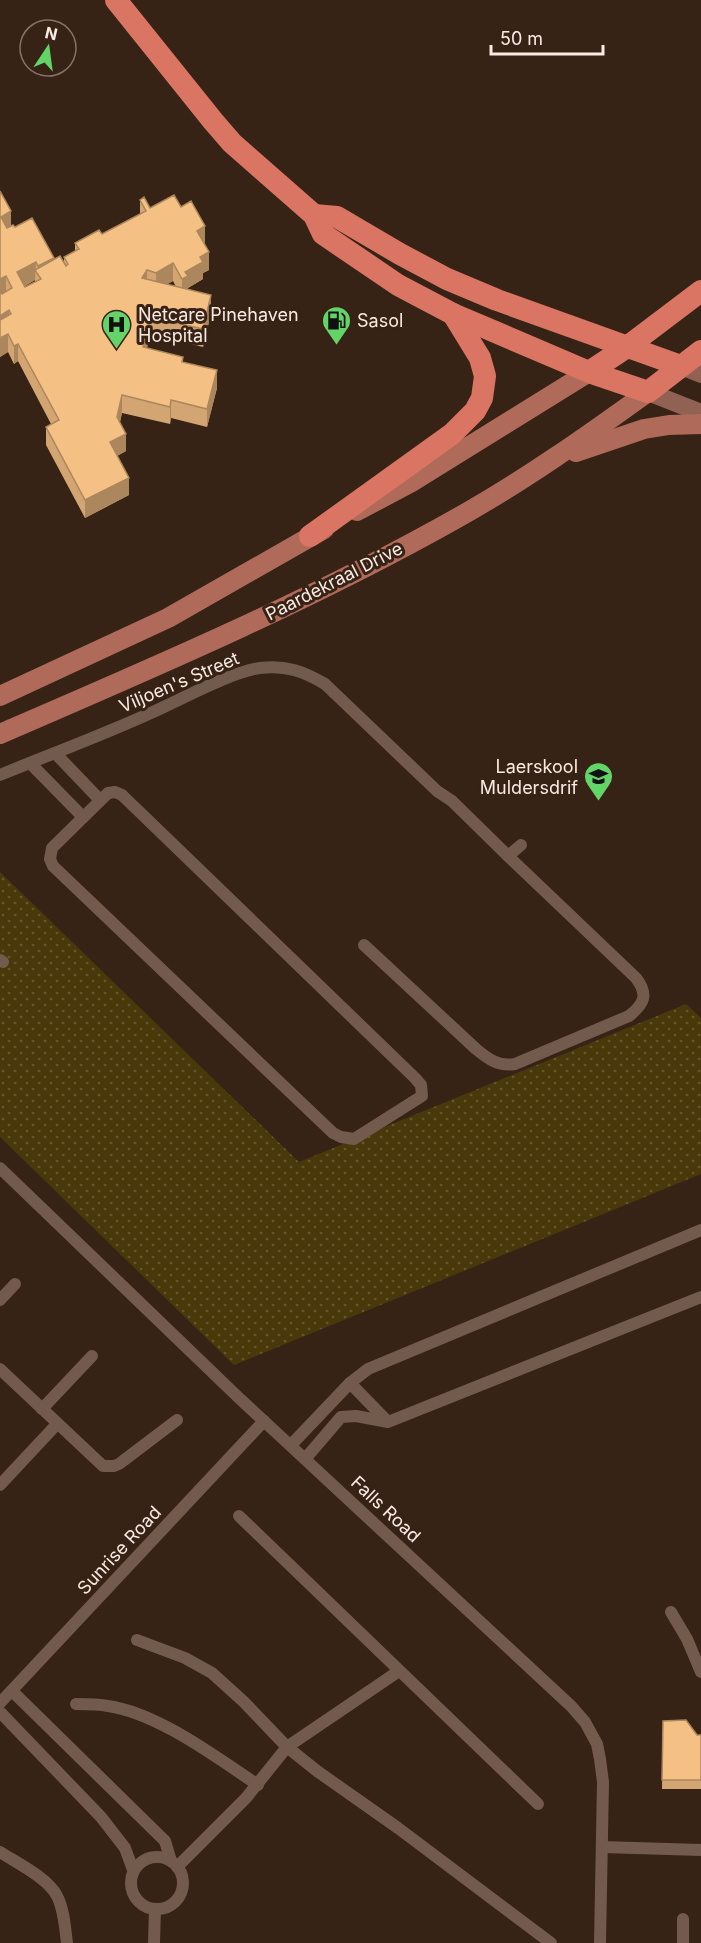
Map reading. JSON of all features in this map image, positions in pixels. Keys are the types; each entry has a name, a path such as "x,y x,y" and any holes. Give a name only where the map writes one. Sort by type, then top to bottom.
{"highway":[{"path":"116,0 213,122 232,143 314,215 322,234 399,285 453,314 589,372 648,392 691,370 701,351"},
{"path":"314,215 337,217 399,254 447,279 487,296 691,370"},
{"path":"589,372 627,347 701,291"},
{"path":"310,536 452,434 475,411 482,398 485,376 480,358 453,314"}],"main road":[{"path":"0,696 168,618 310,536 410,483 589,372"},
{"path":"648,392 701,413"},
{"name":"Paardekraal Drive","path":"0,734 258,620 460,516 574,446 648,392"},
{"path":"550,460 644,429 669,425 701,424"}],"street":[{"name":"Viljoen's Street","path":"0,775 133,721 236,675 258,668 282,668 305,672 325,684 437,791 452,801 636,978 642,986 644,995 638,1009 629,1016 515,1064 499,1064 489,1060 364,945"},
{"path":"55,753 100,800"},
{"path":"30,763 83,817"},
{"path":"115,792 122,795 422,1085 422,1096 354,1139 333,1133 53,866 50,859 51,848 100,800 108,793 115,792"},
{"path":"508,856 521,845"},
{"name":"Falls Road","path":"0,1168 264,1421 571,1706 585,1722 597,1744 603,1782 600,1943"},
{"path":"291,1445 350,1383 368,1369 701,1230"},
{"path":"0,1300 15,1284"},
{"path":"305,1458 335,1422 345,1417 356,1416 388,1422 701,1297"},
{"path":"42,1409 92,1356"},
{"path":"0,1369 99,1463 108,1467 119,1464 177,1420"},
{"path":"350,1383 388,1422"},
{"name":"Sunrise Road","path":"0,1703 264,1421"},
{"path":"314,1421 326,1434"},
{"path":"0,1485 57,1424"},
{"path":"239,1516 538,1804"},
{"path":"672,1612 701,1672"},
{"path":"137,1640 185,1658 212,1673 288,1747 317,1771 398,1828 551,1943"},
{"path":"174,1864 258,1785 288,1747 399,1671"},
{"path":"0,1712 101,1817 125,1848 133,1870 130,1887 133,1896 147,1907 155,1909 172,1905 178,1899 183,1883 165,1841 12,1691"},
{"path":"76,1704 110,1706 145,1717 185,1737 258,1785"},
{"path":"602,1846 701,1850"},
{"path":"0,1852 52,1889 58,1898 67,1943"},
{"path":"133,1870 139,1863 155,1857 174,1864"},
{"path":"154,1943 155,1909"},
{"path":"683,1919 683,1943"}],"shaded area":[{"path":"0,872 299,1162 686,1004 701,1018 701,1174 234,1365 0,1137"}],"building":[{"path":"0,191 11,211 1,217 7,228 13,225 15,227 32,218 54,258 38,266 36,262 17,272 25,287 41,279 35,270 60,256 66,266 68,264 64,257 79,249 75,243 99,230 102,234 146,211 140,200 144,197 150,208 174,195 181,207 191,201 205,226 197,231 209,252 200,257 203,262 185,272 188,276 182,279 173,263 156,273 147,270 142,278 211,295 203,329 150,317 143,347 183,357 182,362 217,370 207,409 171,400 170,407 122,395 117,417 126,434 110,442 129,478 85,500 46,427 59,420 18,344 14,346 8,334 0,338 0,320 11,314 9,310 0,316 0,291 2,294 12,288 6,276 0,279"},
{"path":"686,1720 697,1735 701,1735 701,1780 662,1780 663,1721"}],"place":[{"name":"Sasol","path":"336,346"},
{"name":"Netcare Pinehaven Hospital","path":"117,350"},
{"name":"Laerskool Muldersdrif","path":"599,802"}]}
